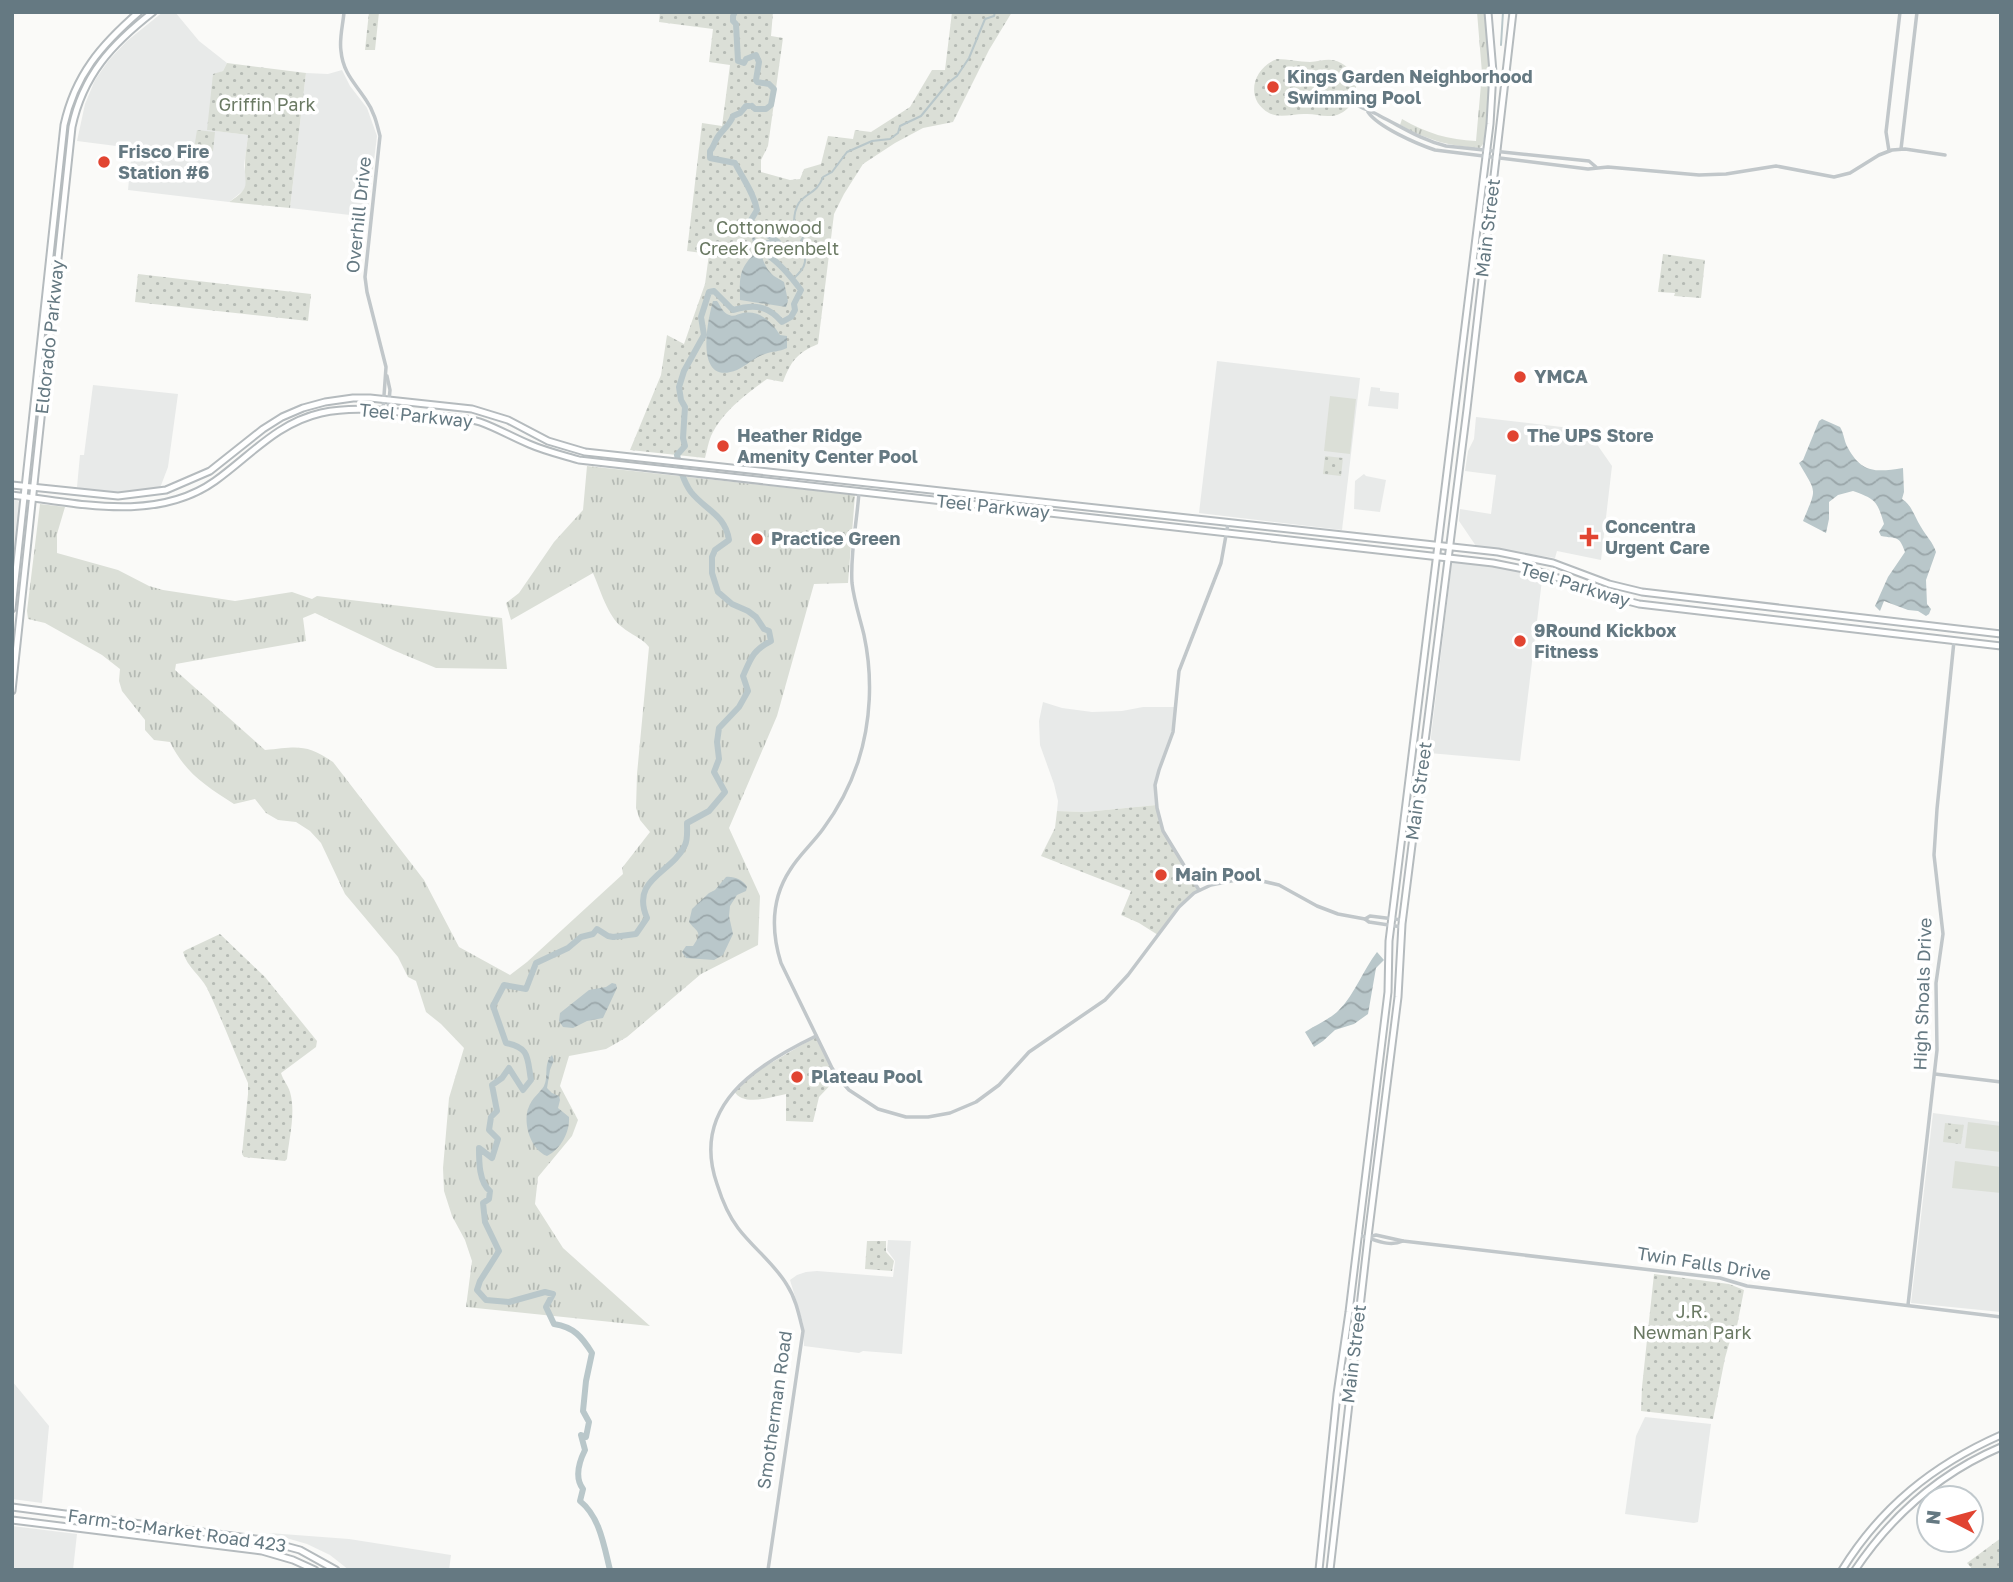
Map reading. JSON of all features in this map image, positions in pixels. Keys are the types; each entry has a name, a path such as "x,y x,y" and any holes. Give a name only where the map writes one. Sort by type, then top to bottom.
{"main road":[{"name":"Eldorado Parkway","path":"12,609 60,152 69,105 87,66 104,45 139,12"},
{"name":"Eldorado Parkway","path":"12,691 68,153 77,107 92,73 124,36 153,12"},
{"name":"Main Street","path":"1319,1570 1337,1394 1388,992 1392,922 1487,153 1493,79 1488,12"},
{"name":"Main Street","path":"1329,1570 1398,997 1402,923 1449,558 1513,12"},
{"path":"60,152 68,153"},
{"path":"1478,230 1488,232"},
{"name":"Teel Parkway","path":"12,485 118,496 166,490 199,478 263,429 303,408 353,398 387,400 472,409 508,420 565,447 585,452 1522,556 1642,592 2001,634"},
{"name":"Teel Parkway","path":"12,495 131,507 169,500 211,484 272,435 290,424 337,410 386,410 476,421 579,460 1437,556 1519,568 1639,604 2001,646"},
{"path":"234,453 242,461"},
{"path":"1448,471 1459,473"},
{"path":"166,490 169,500"},
{"path":"108,506 110,495"},
{"path":"1305,541 1307,531"},
{"path":"1519,568 1522,556"},
{"path":"1574,583 1578,572"},
{"path":"15,587 24,588"},
{"path":"1734,616 1735,604"},
{"path":"1859,630 1861,618"},
{"path":"1426,642 1438,643"},
{"path":"1418,713 1429,714"},
{"path":"1842,1570 1863,1538 1899,1499 1939,1467 2001,1435"},
{"path":"1855,1570 1889,1526 1925,1492 1956,1470 2001,1447"},
{"name":"Farm-to-Market Road 423","path":"12,1507 263,1540 282,1544 318,1558 336,1570"},
{"path":"23,1521 25,1509"},
{"name":"Farm-to-Market Road 423","path":"12,1520 262,1551 315,1570"},
{"path":"150,1536 152,1526"}],"street":[{"name":"Overhill Drive","path":"344,12 340,48 345,66 354,85 369,105 380,136 365,276 390,386 386,410"},
{"path":"1889,151 1886,132 1900,12"},
{"path":"1901,149 1917,12"},
{"path":"1355,104 1413,135 1446,146 1487,153 1589,161 1596,167"},
{"path":"1497,154 1588,169 1596,167 1699,175 1726,174 1776,166 1834,177 1854,171 1889,151 1901,149 1945,155"},
{"path":"1551,157 1551,164"},
{"path":"859,492 852,575 853,592 868,660 869,702 864,741 852,777 837,808 789,871 780,888 774,913 774,937 781,963 840,1080 849,1090 878,1109 917,1118 940,1116 976,1102 999,1085 1029,1052 1105,1000 1128,975 1178,908 1199,890 1228,880 1262,881 1279,885 1338,914 1365,919 1370,916 1402,923"},
{"path":"1199,890 1163,831 1155,785 1173,732 1179,671 1221,563 1228,522"},
{"name":"High Shoals Drive","path":"1908,1305 1937,1050 1936,982 1943,934 1934,855 1954,641"},
{"name":"Smotherman Road","path":"768,1570 803,1331 788,1285 750,1244 723,1202 713,1172 711,1143 721,1109 734,1091 775,1056 817,1036"},
{"path":"1935,1074 2001,1082"},
{"name":"Twin Falls Drive","path":"1357,1235 1396,1244 1403,1241 1720,1278 1747,1286 2001,1317"}],"shaded area":[{"path":"163,12 175,12 199,41 227,63 223,71 218,73 208,130 248,135 244,166 247,182 244,190 229,202 128,190 132,148 77,141 85,104 95,80 127,41"},
{"path":"342,70 350,86 367,108 377,136 367,217 290,208 306,73 328,74"},
{"path":"1217,361 1360,378 1342,530 1199,513"},
{"path":"93,385 178,394 168,467 160,488 123,493 77,487"},
{"path":"1371,387 1399,393 1398,409 1368,406"},
{"path":"1476,417 1587,430 1612,466 1601,560 1557,551 1555,558 1476,546 1459,521 1460,509 1491,514 1496,475 1465,471 1468,451 1474,439"},
{"path":"1364,474 1386,480 1380,512 1354,509 1355,481"},
{"path":"12,499 20,502 12,575"},
{"path":"1452,562 1521,572 1542,580 1520,761 1429,753"},
{"path":"1043,702 1092,712 1177,707 1173,732 1155,785 1156,805 1085,812 1057,811 1054,784 1040,745 1039,721"},
{"path":"1933,1113 2001,1122 2001,1312 1911,1303"},
{"path":"888,1240 911,1241 902,1354 859,1353 804,1346 803,1323 790,1280 806,1272 817,1271 893,1277 895,1261 887,1250"},
{"path":"12,1381 49,1426 42,1503 12,1499"},
{"path":"1645,1417 1711,1424 1698,1522 1625,1514 1636,1436"},
{"path":"12,1526 77,1534 73,1570 12,1570"},
{"path":"269,1533 349,1539 451,1555 449,1570 349,1570 330,1555 307,1544"}],"green space":[{"path":"369,12 379,12 375,50 365,50"},
{"name":"Cottonwood Creek Greenbelt","path":"660,12 773,12 771,36 783,38 768,146 761,160 761,172 790,180 800,179 804,169 821,164 828,136 853,139 855,130 871,132 910,107 932,70 945,70 952,12 1012,12 989,50 953,122 923,128 863,164 834,214 818,344 796,358 783,382 767,379 728,411 711,436 705,458 630,450 661,375 667,335 684,344 705,284 709,254 687,251 702,123 722,126 730,65 709,62 713,29 659,22"},
{"path":"1477,12 1486,12 1491,64 1489,113 1483,144 1480,148 1450,144 1430,139 1400,125 1402,119 1438,135 1476,141 1482,73"},
{"path":"1277,59 1310,62 1330,60 1341,63 1354,77 1356,86 1352,103 1338,115 1278,116 1269,113 1256,100 1255,84 1262,69"},
{"name":"Griffin Park","path":"227,63 306,73 290,208 229,202 244,189 248,135 207,130 213,74 223,71"},
{"path":"197,130 215,132 213,151 194,149"},
{"path":"1663,254 1705,260 1701,298 1658,292"},
{"path":"138,274 311,294 308,321 135,302"},
{"path":"1330,396 1356,399 1350,454 1324,451"},
{"path":"1325,456 1343,458 1341,476 1323,474"},
{"path":"587,466 855,495 848,583 814,584 777,716 729,828 760,896 758,945 701,974 627,1037 606,1049 569,1056 560,1086 578,1120 572,1136 538,1177 535,1204 563,1248 650,1326 466,1307 472,1261 444,1191 443,1168 449,1098 464,1048 426,1012 416,981 408,977 398,957 345,894 321,843 310,831 296,822 278,820 266,813 255,799 234,804 205,785 182,762 170,742 154,740 145,730 145,720 122,691 120,669 102,655 45,623 28,619 27,611 40,504 65,507 57,534 57,553 118,570 163,590 235,601 292,592 312,599 317,596 502,618 507,669 436,668 315,613 303,618 306,641 176,664 175,670 265,750 308,749 333,762 424,880 459,947 510,975 623,874 622,868 650,832 640,820 636,808 649,647 613,617 593,573 511,620 506,603 519,593 554,542 583,510"},
{"name":"Practice Green","path":"749,530 768,538 769,542 761,546 747,540 746,534"},
{"path":"1156,805 1163,831 1199,890 1184,902 1158,935 1121,915 1131,891 1041,856 1055,828 1057,811 1085,812"},
{"path":"220,934 265,977 317,1041 316,1047 281,1073 290,1092 292,1108 292,1126 285,1161 244,1157 242,1154 248,1083 207,988 187,962 183,952"},
{"path":"817,1036 838,1077 819,1097 813,1122 786,1121 786,1094 750,1100 738,1096 734,1091 752,1074"},
{"path":"1968,1122 2001,1126 2001,1152 1965,1148"},
{"path":"1945,1123 1964,1125 1961,1144 1943,1142"},
{"path":"1955,1161 2001,1167 2001,1193 1952,1188"},
{"path":"867,1241 886,1241 886,1252 894,1261 892,1271 865,1269"},
{"name":"J.R. Newman Park","path":"1654,1274 1729,1284 1744,1290 1737,1326 1725,1358 1713,1419 1641,1411"},
{"path":"2001,1538 2001,1570 1973,1570 1967,1563 1979,1554 1985,1554 1985,1550"}],"water":[{"path":"752,235 759,242 768,269 784,282 788,301 786,307 740,300 743,270 754,254"},
{"path":"713,301 717,301 729,315 755,313 765,318 780,335 787,336 787,348 761,355 737,370 723,373 714,369 707,350 708,323"},
{"path":"1822,419 1840,427 1853,456 1865,467 1878,470 1903,468 1902,499 1911,508 1936,552 1926,580 1927,604 1931,609 1926,616 1884,601 1880,611 1875,606 1888,577 1905,552 1897,539 1881,536 1879,532 1884,524 1877,505 1871,499 1853,491 1838,495 1829,502 1826,533 1803,521 1813,491 1799,463 1803,460"},
{"path":"726,877 738,879 747,887 746,891 737,895 730,906 733,934 723,955 714,960 686,958 682,952 686,946 693,946 698,934 689,922 692,909"},
{"path":"1377,952 1384,960 1376,968 1368,1014 1354,1024 1335,1030 1314,1047 1305,1032 1339,1010"},
{"path":"616,984 617,988 603,1018 587,1021 573,1028 563,1027 559,1021 560,1013 589,990"},
{"path":"552,1055 554,1060 547,1088 559,1096 558,1108 569,1117 569,1123 560,1145 547,1156 541,1153 530,1136 527,1115 532,1101 544,1086 548,1062"}],"waterway":[{"path":"735,12 733,21 736,24 738,61 744,63 746,59 756,55 759,62 757,82 769,84 774,89 771,105 766,109 755,109 752,106"},
{"path":"793,279 805,262 801,241 806,232 794,222 798,205 823,177 832,172 847,152 872,141 890,139 898,133 900,126 921,116 957,76 969,58 985,19 994,16 995,12"},
{"path":"1501,45 1503,12"},
{"path":"610,1570 597,1524 580,1501 583,1489 578,1470 585,1450 581,1435 586,1437 589,1422 583,1411 592,1353 577,1334 554,1324 546,1307 553,1294 545,1292 509,1302 486,1300 477,1290 499,1251 485,1222 483,1203 489,1199 490,1191 482,1177 479,1148 492,1158 498,1139 489,1130 491,1117 497,1111 492,1085 502,1078 509,1068 523,1090 531,1080 526,1055 519,1048 506,1043 493,1006 504,985 526,989 536,963 568,948 597,929 613,937 636,934 647,918 643,905 648,885 679,855 686,843 687,823 709,811 725,792 714,772 719,759 719,728 739,707 748,691 743,676 751,659 756,651 771,641 769,631 764,629 756,617 732,604 718,592 712,573 712,557 715,550 729,540 727,531 719,518 688,488 677,455 685,446 685,407 679,387 684,371 704,335 701,317 709,292 714,291 733,310 760,307 782,322 791,317 801,290 781,266 766,254 768,243 778,242 759,229 754,231 751,220 757,210 756,204 735,163 710,158 710,151 716,140 733,116 749,106"}],"place":[{"name":"Kings Garden Neighborhood Swimming Pool","path":"1273,87"},
{"name":"Frisco Fire Station #6","path":"104,162"},
{"name":"YMCA","path":"1520,377"},
{"name":"The UPS Store","path":"1513,436"},
{"name":"Heather Ridge Amenity Center Pool","path":"723,446"},
{"name":"Concentra Urgent Care","path":"1589,537"},
{"name":"Practice Green","path":"757,539"},
{"name":"9Round Kickbox Fitness","path":"1520,641"},
{"name":"Main Pool","path":"1161,875"},
{"name":"Plateau Pool","path":"797,1077"}]}
